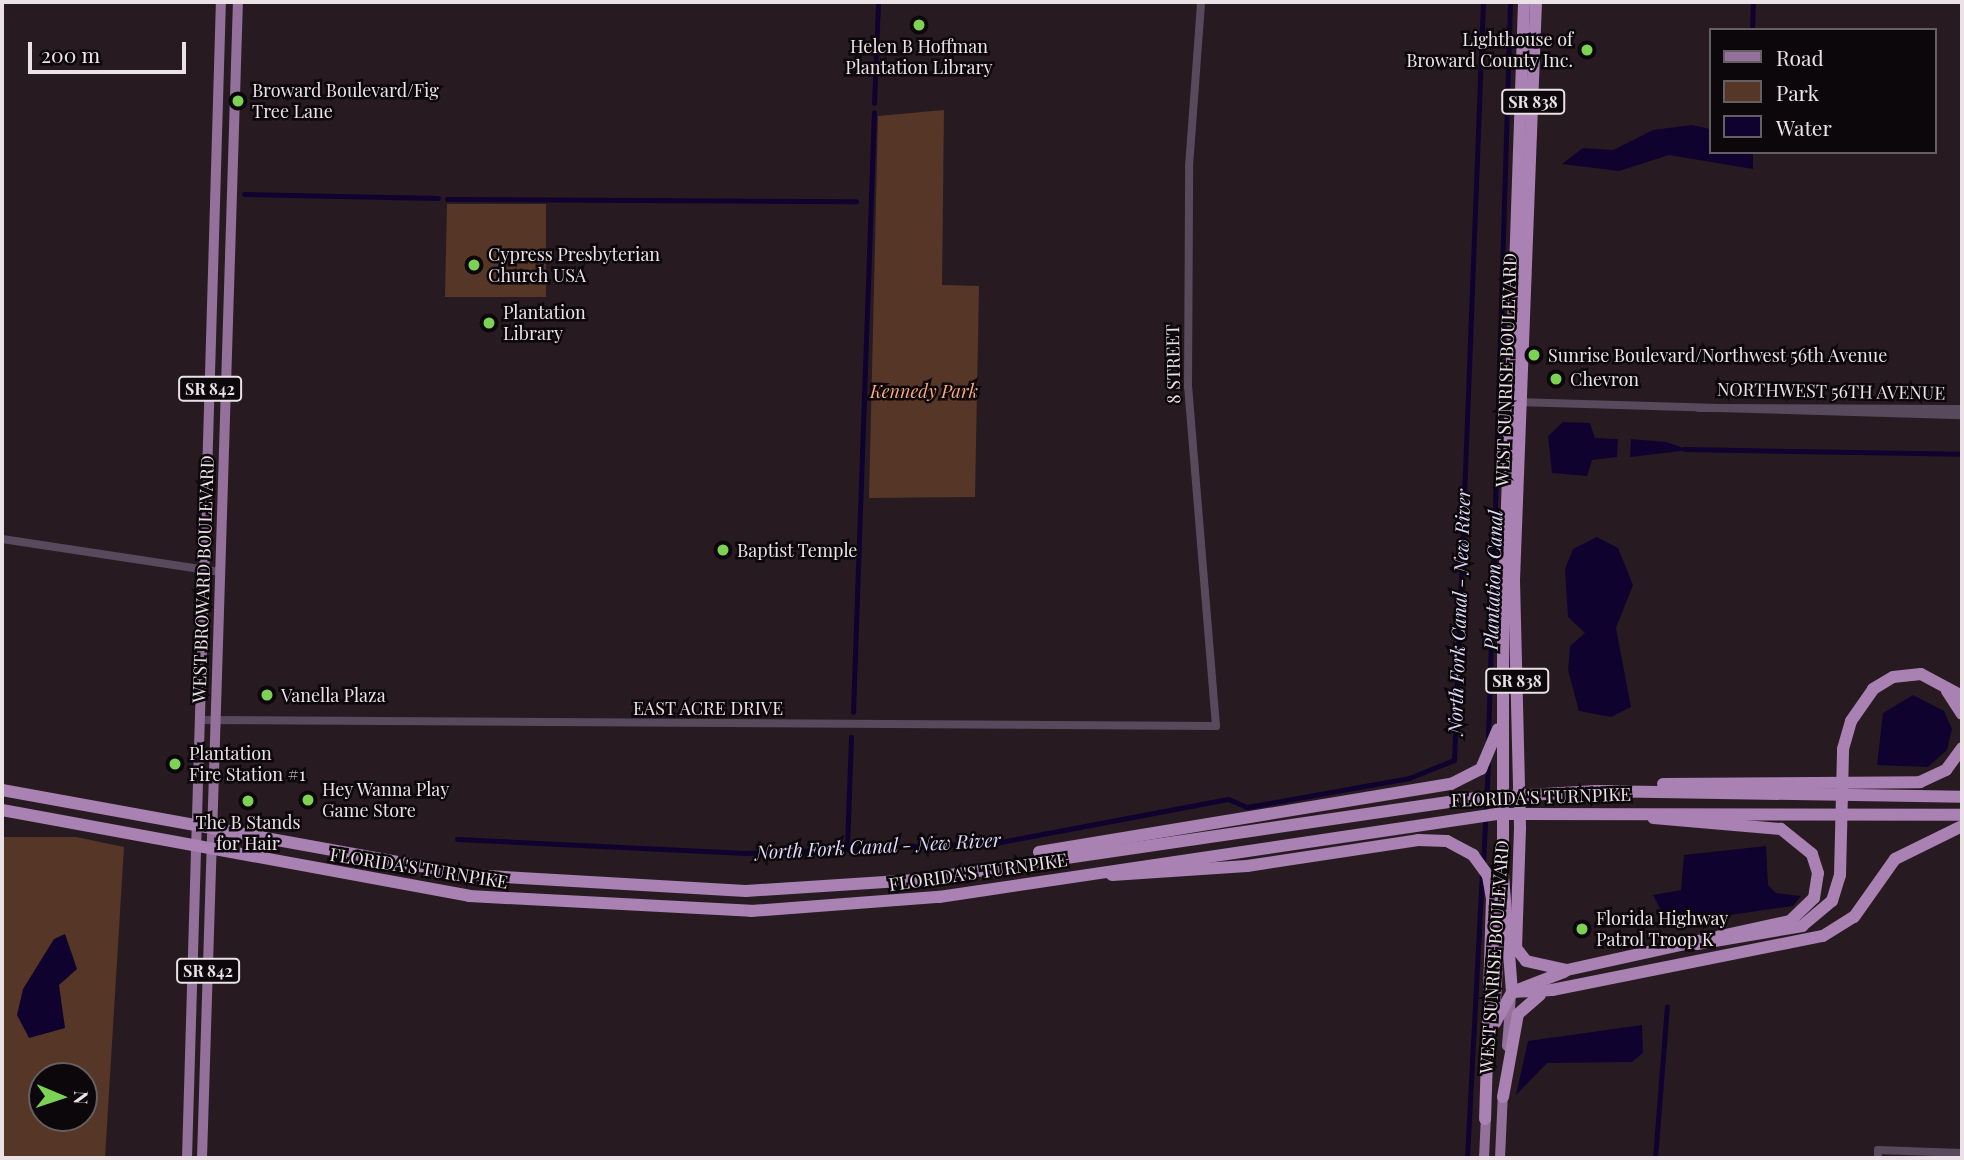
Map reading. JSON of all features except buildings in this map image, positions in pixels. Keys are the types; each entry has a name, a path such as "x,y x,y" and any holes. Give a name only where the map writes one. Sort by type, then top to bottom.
{"highway":[{"name":"WEST SUNRISE BOULEVARD","path":"1503,874 1507,494 1518,402 1533,153 1527,95 1524,2"},
{"path":"1527,95 1530,2"},
{"name":"WEST SUNRISE BOULEVARD","path":"1516,947 1520,828 1514,581 1518,402 1517,212 1536,2"},
{"path":"1517,212 1528,251"},
{"path":"961,873 978,863 1468,778 1495,746 1497,580 1507,494"},
{"path":"1738,952 1801,934 1830,914 1844,884 1844,775 1851,721 1881,682 1921,674 1962,696"},
{"path":"1844,775 1856,723 1877,693 1894,682 1937,684 1962,714"},
{"path":"1596,791 1735,782 1920,782 1946,770 1962,747"},
{"name":"FLORIDA'S TURNPIKE","path":"2,790 470,875 598,887 746,891 961,873 1497,796 1596,791 1962,797"},
{"name":"FLORIDA'S TURNPIKE","path":"2,810 469,896 656,911 818,909 1098,873 1497,814 1560,811 1962,815"},
{"path":"1512,992 1567,970 1798,916 1818,882 1805,845 1770,826 1577,818 1560,811"},
{"path":"1512,992 1552,990 1833,932 1854,917 1895,859 1962,826"},
{"path":"1684,944 1791,929 1821,916 1838,885 1843,834"},
{"path":"1098,873 1199,871 1418,840 1462,847 1481,863 1492,898 1485,1119"},
{"path":"1495,1023 1512,992 1503,874"},
{"path":"1516,947 1539,969 1567,970"},
{"path":"1503,1097 1518,1014 1552,990"}],"main road":[{"name":"WEST BROWARD BOULEVARD","path":"187,1158 221,2"},
{"name":"WEST BROWARD BOULEVARD","path":"201,1158 238,2"},
{"path":"215,206 231,243"},
{"path":"198,777 213,777"},
{"name":"WEST SUNRISE BOULEVARD","path":"1484,1158 1503,874"},
{"name":"WEST SUNRISE BOULEVARD","path":"1500,1158 1516,947"},
{"path":"188,1138 201,1158"}],"street":[{"name":"8 STREET","path":"1201,2 1189,167 1188,387 1216,726"},
{"name":"NORTHWEST 56TH AVENUE","path":"1518,402 1962,415"},
{"name":"NORTHWEST 56TH AVENUE","path":"1699,408 1962,408"},
{"path":"2,539 219,572"},
{"name":"EAST ACRE DRIVE","path":"199,720 1216,726"},
{"path":"1878,1154 1962,1153"}],"green space":[{"name":"Kennedy Park","path":"944,110 942,285 979,286 975,497 869,498 878,116"},
{"path":"447,204 546,204 546,297 445,297"},
{"path":"2,837 76,837 124,847 105,1158 2,1158"}],"water":[{"path":"1692,125 1708,129 1708,154 1753,154 1753,169 1669,155 1619,171 1562,164 1583,148 1613,150 1653,130"},
{"path":"1563,422 1590,423 1595,438 1618,439 1617,457 1592,460 1587,476 1552,473 1548,436"},
{"path":"1631,439 1666,442 1689,450 1630,457"},
{"path":"1597,537 1618,548 1633,585 1616,628 1631,707 1611,717 1579,711 1568,670 1570,646 1585,633 1568,617 1565,569 1573,549"},
{"path":"1913,695 1944,711 1952,729 1947,750 1928,767 1877,765 1883,713"},
{"path":"1766,846 1768,885 1776,893 1801,896 1793,906 1668,924 1653,895 1681,890 1684,855"},
{"path":"65,934 77,969 59,985 65,1028 29,1038 17,1015 23,989 54,939"},
{"path":"1642,1025 1643,1053 1632,1062 1547,1063 1516,1095 1528,1041"}],"waterway":[{"path":"874,103 878,2"},
{"name":"North Fork Canal - New River","path":"457,839 746,853 995,843 1228,799 1247,807 1409,778 1454,760 1483,2"},
{"name":"Plantation Canal","path":"1488,740 1510,2"},
{"path":"1752,28 1753,2"},
{"path":"853,712 874,112"},
{"path":"244,194 438,198"},
{"path":"447,199 856,201"},
{"path":"1684,449 1962,454"},
{"path":"847,847 851,737"},
{"name":"Plantation Canal","path":"1483,863 1488,764"},
{"name":"Plantation Canal","path":"1467,1158 1482,872"},
{"path":"1655,1158 1667,1006"}],"place":[{"name":"Helen B Hoffman Plantation Library","path":"919,25"},
{"name":"Lighthouse of Broward County Inc.","path":"1587,50"},
{"name":"Broward Boulevard/Fig Tree Lane","path":"238,101"},
{"name":"Cypress Presbyterian Church USA","path":"474,265"},
{"name":"Plantation Library","path":"489,323"},
{"name":"Sunrise Boulevard/Northwest 56th Avenue","path":"1534,355"},
{"name":"Chevron","path":"1556,379"},
{"name":"Baptist Temple","path":"723,550"},
{"name":"Vanella Plaza","path":"267,695"},
{"name":"Plantation Fire Station #1","path":"175,764"},
{"name":"Hey Wanna Play Game Store","path":"308,800"},
{"name":"The B Stands for Hair","path":"248,801"},
{"name":"Florida Highway Patrol Troop K","path":"1582,929"}]}
